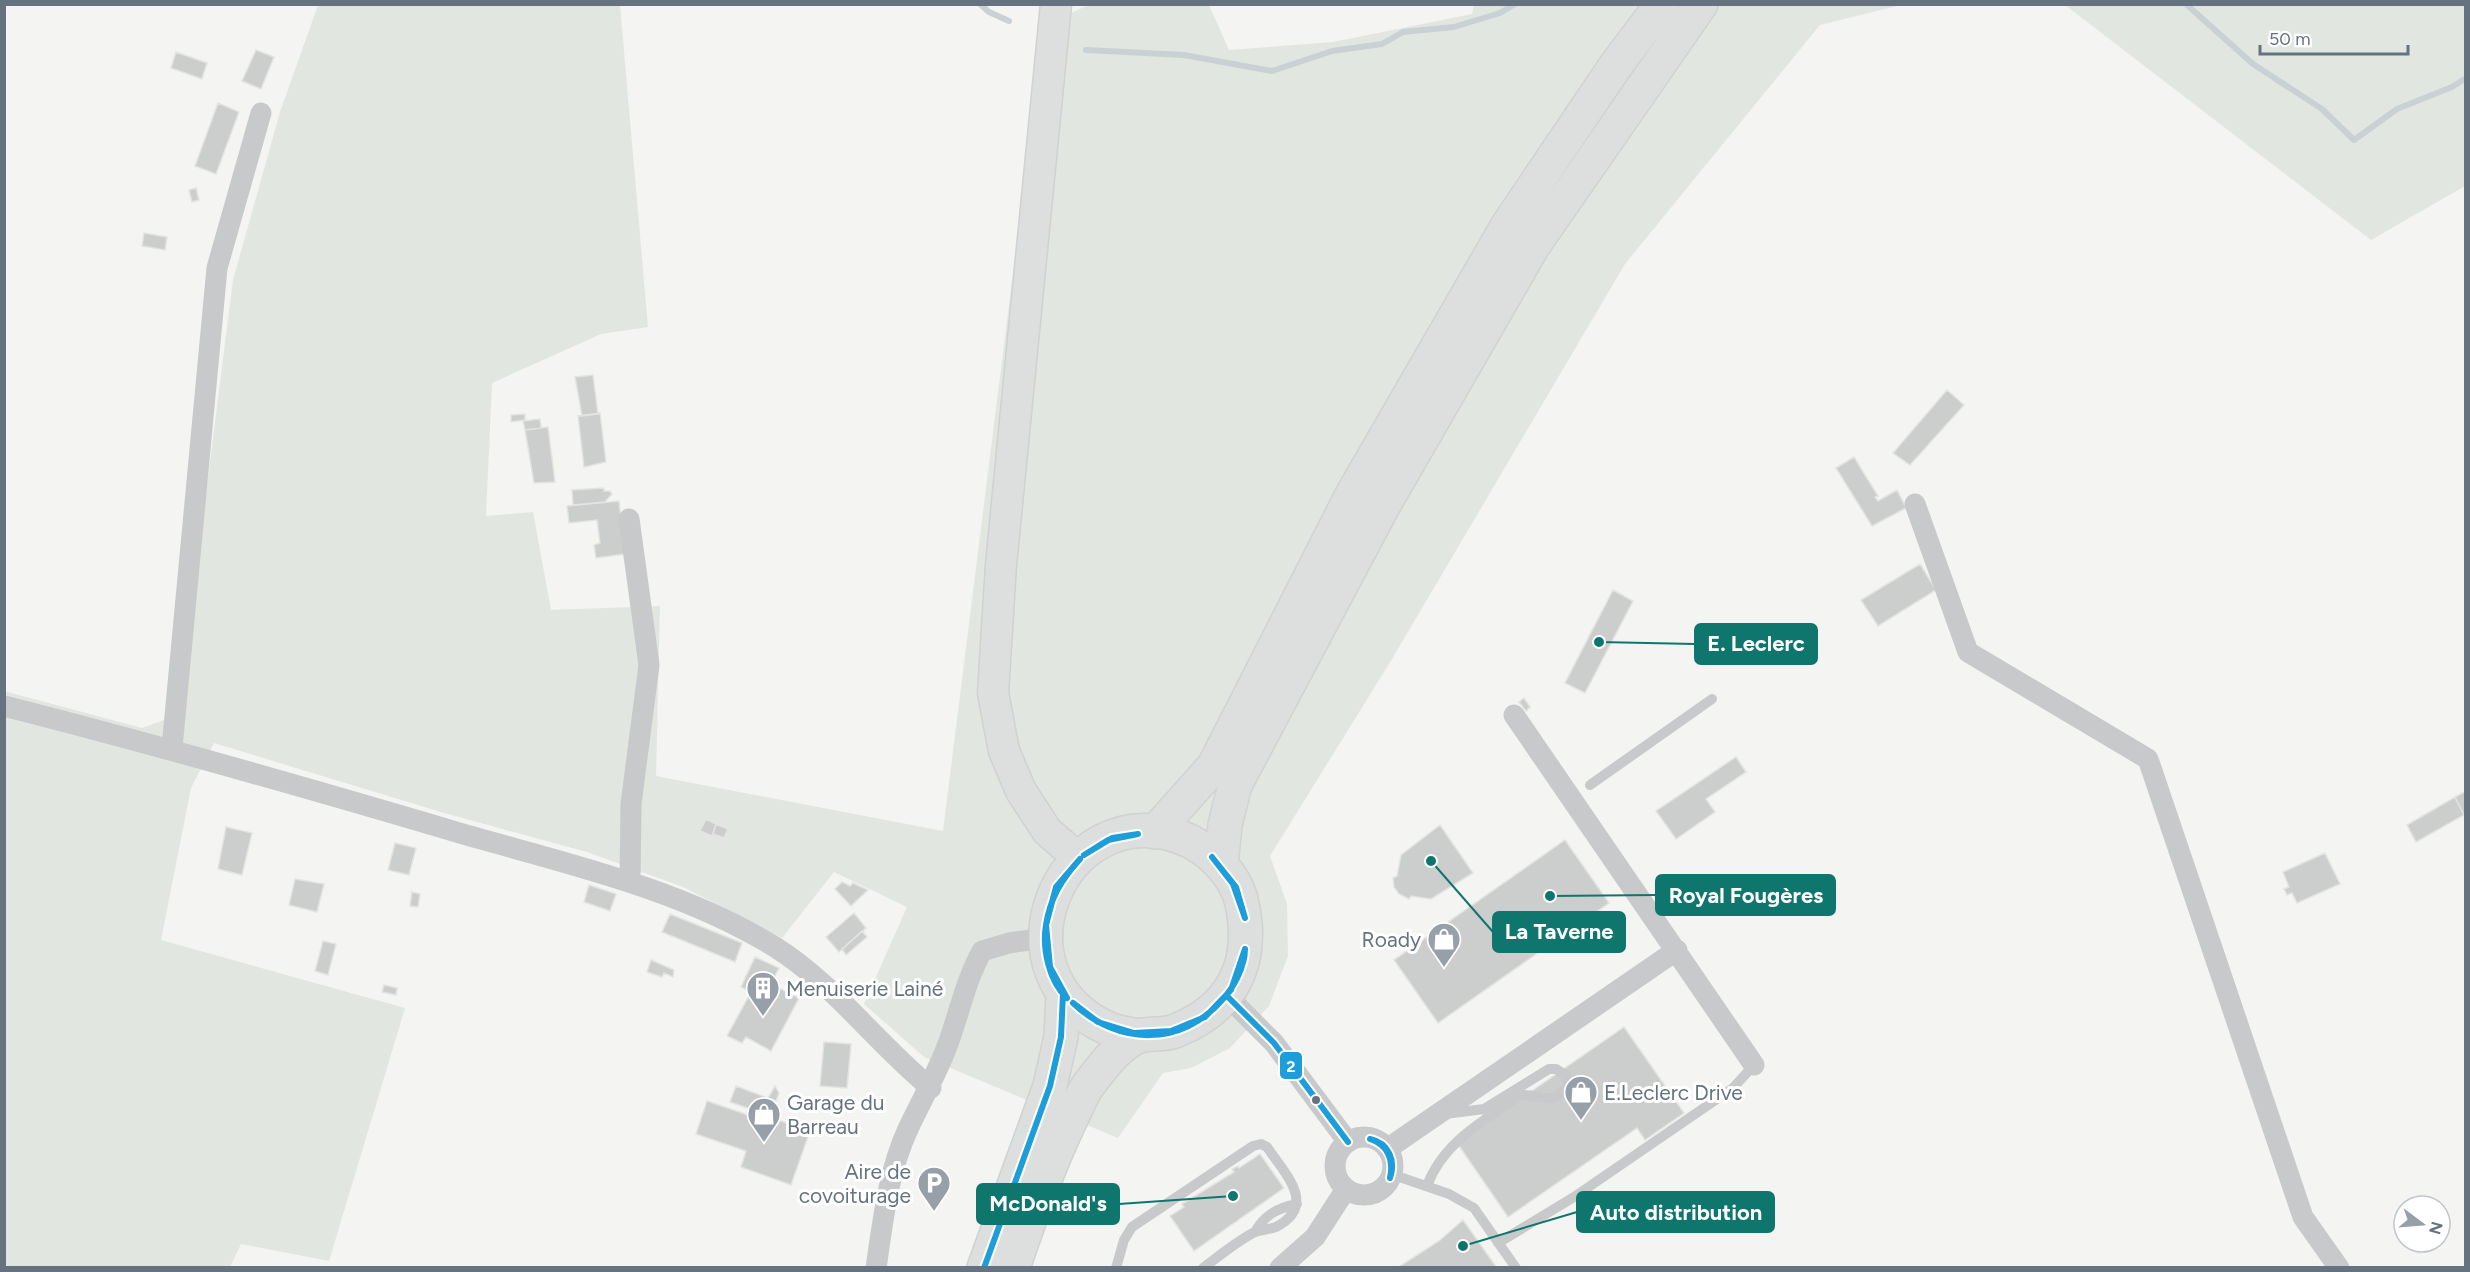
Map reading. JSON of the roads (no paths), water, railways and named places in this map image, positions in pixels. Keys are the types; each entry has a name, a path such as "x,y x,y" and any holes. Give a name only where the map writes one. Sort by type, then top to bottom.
{"main road":[{"path":"1056,4 1001,565 993,693 1005,751 1021,791 1047,831 1078,858"},
{"path":"1155,832 1214,766 1353,493 1508,225 1616,65 1662,4"},
{"path":"1221,865 1225,825 1235,785 1382,508 1533,246 1701,4"},
{"path":"1155,832 1179,837 1202,848 1221,865 1240,895 1248,929 1243,964 1227,996 1203,1019 1173,1032 1140,1036 1110,1029 1084,1015 1063,993 1050,966 1044,938 1047,908 1059,881 1078,858 1101,843 1118,837 1155,832"},
{"path":"984,1268 1050,1086 1061,1037 1063,993"},
{"path":"1013,1268 1052,1159 1089,1085 1120,1048 1140,1036"}],"street":[{"path":"172,748 218,268 261,113"},
{"path":"1915,504 1968,652 2148,759 2303,1217 2339,1268"},
{"path":"629,519 650,665 632,804 630,882"},
{"path":"4,706 172,748 630,882 715,916 776,948 813,976 931,1088"},
{"path":"1514,715 1754,1065"},
{"path":"876,1268 908,1130 931,1088 949,1041 968,976 982,951 1009,943 1044,938"},
{"path":"1387,1149 1677,950"},
{"path":"1227,996 1274,1043 1348,1142"},
{"path":"1356,1138 1373,1138 1387,1149 1393,1165 1391,1174 1388,1182 1376,1192 1360,1195 1346,1189 1339,1182 1335,1165 1336,1156 1348,1142 1356,1138"},
{"path":"1280,1268 1315,1238 1346,1189"}],"lane":[{"path":"1590,786 1712,699"},
{"path":"1498,1243 1574,1197 1732,1088 1754,1065"},
{"path":"1427,1186 1449,1148 1464,1135 1521,1095 1551,1100 1563,1094 1568,1085 1567,1076 1556,1069 1549,1069 1484,1109 1436,1115"},
{"path":"1116,1268 1124,1240 1132,1227 1253,1146 1261,1144 1267,1147 1297,1193 1297,1204 1293,1216 1274,1228 1255,1232 1203,1268"},
{"path":"1391,1174 1427,1186 1474,1208 1516,1268"}],"waterway":[{"path":"980,4 989,12 1009,21"},
{"path":"1086,50 1184,55 1272,71 1332,51 1382,44 1403,32 1454,27 1500,13 1515,4"},
{"path":"2186,4 2253,64 2322,109 2354,140 2397,109 2452,87 2466,78"}],"place":[{"name":"E. Leclerc","path":"1599,642"},
{"name":"La Taverne","path":"1431,861"},
{"name":"Royal Fougères","path":"1550,896"},
{"name":"Roady","path":"1444,968"},
{"name":"Menuiserie Lainé","path":"763,1017"},
{"name":"E.Leclerc Drive","path":"1581,1121"},
{"name":"Garage du Barreau","path":"764,1143"},
{"name":"McDonald's","path":"1233,1196"},
{"name":"Aire de covoiturage","path":"934,1212"},
{"name":"Auto distribution","path":"1463,1246"}]}
